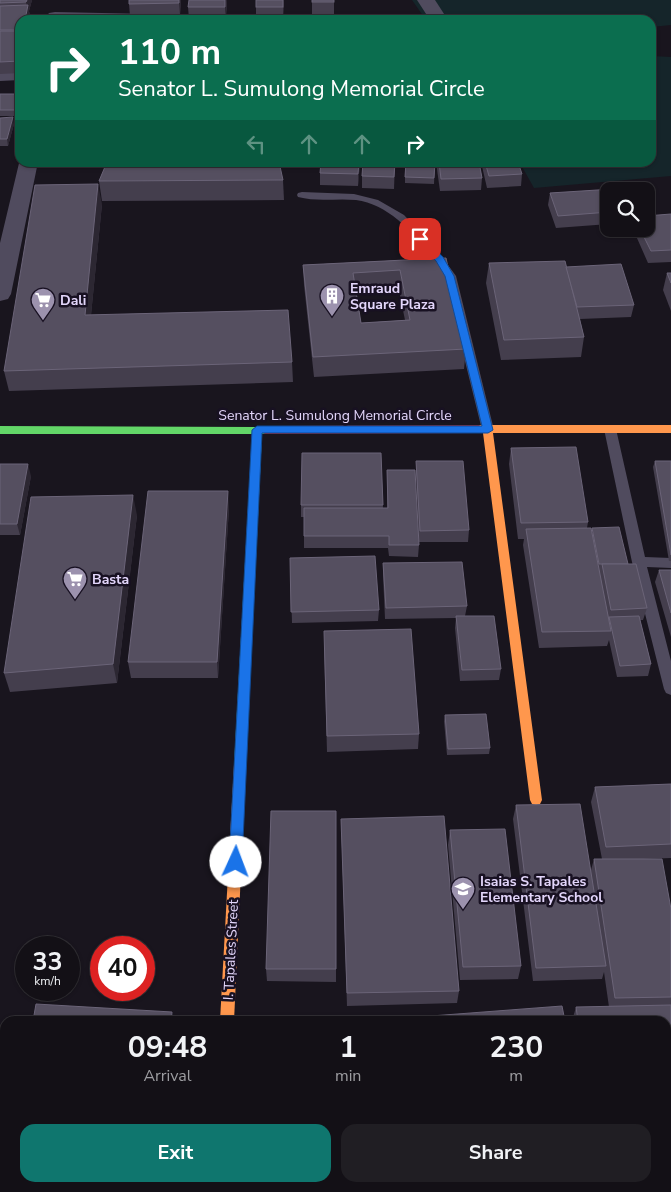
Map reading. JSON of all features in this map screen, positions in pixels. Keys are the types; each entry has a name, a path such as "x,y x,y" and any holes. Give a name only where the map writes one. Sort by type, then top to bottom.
{"street":[{"path":"426,0 436,15"},
{"path":"56,12 109,15"},
{"path":"0,75 15,74"},
{"path":"0,294 27,167"},
{"name":"Senator L. Sumulong Memorial Circle","path":"0,430 671,429"},
{"name":"I. Tapales Street","path":"227,1016 257,430"},
{"path":"488,430 536,800"}],"lane":[{"path":"302,195 361,198 385,206 411,228 440,259 450,276 488,430"},
{"path":"610,429 638,562 671,689"},
{"path":"638,562 671,563"}],"shaded area":[{"path":"412,0 671,0 671,25 656,26 656,15 422,15"},
{"path":"656,56 671,57 671,176 534,188 522,167 656,167"}],"building":[{"path":"0,0 27,0 26,2 0,3"},
{"path":"129,0 179,0 179,3 129,4"},
{"path":"189,0 225,0 225,7 188,7"},
{"path":"256,0 283,0 283,7 256,7"},
{"path":"312,0 334,0 334,2 312,2"},
{"path":"28,5 26,15 15,15 15,30 0,30 0,6"},
{"path":"0,31 15,31 15,61 0,62"},
{"path":"0,94 15,94 15,110 0,110"},
{"path":"13,117 7,139 0,139 0,118"},
{"path":"105,167 280,167 283,180 99,181"},
{"path":"321,167 359,167 358,174 320,173"},
{"path":"363,167 395,167 394,177 362,176"},
{"path":"406,167 435,167 434,178 405,177"},
{"path":"440,167 480,167 482,178 441,179"},
{"path":"486,167 520,167 522,174 489,176"},
{"path":"98,184 85,315 288,310 292,362 4,371 35,185"},
{"path":"600,190 600,213 558,216 550,193"},
{"path":"671,214 671,250 651,251 644,237 655,237 655,215"},
{"name":"Emraud Square Plaza","path":"446,258 466,349 313,357 303,265","holes":["400,270 410,320 361,323 353,273"]},
{"path":"565,261 584,337 504,340 489,263"},
{"path":"621,264 634,305 577,307 566,267"},
{"path":"667,273 671,273 671,283"},
{"path":"576,447 588,522 521,523 511,448"},
{"path":"302,453 381,453 383,505 301,505"},
{"path":"416,461 463,461 469,530 420,531"},
{"path":"655,461 671,461 671,555"},
{"path":"0,464 28,464 17,524 0,524"},
{"path":"387,470 415,470 419,545 389,545 389,536 304,536 304,508 388,508"},
{"path":"148,491 228,491 217,662 128,662"},
{"name":"Basta","path":"133,495 113,664 4,673 31,497"},
{"path":"619,527 628,564 599,564 592,528"},
{"path":"591,528 611,631 542,632 526,529"},
{"path":"375,556 379,610 291,612 290,558"},
{"path":"462,562 467,606 386,608 383,563"},
{"path":"602,564 636,564 647,608 611,610"},
{"path":"659,570 671,570 671,613"},
{"path":"456,616 494,616 501,669 462,670"},
{"path":"639,616 651,664 620,666 609,617"},
{"path":"411,629 419,734 327,736 324,631"},
{"path":"486,714 490,748 448,749 445,715"},
{"path":"671,784 671,844 606,847 595,787"},
{"path":"580,804 606,966 536,968 516,805"},
{"path":"271,811 336,811 336,969 266,969"},
{"path":"444,816 459,991 347,993 341,819"},
{"path":"505,829 521,966 463,967 450,830"},
{"path":"594,859 662,859 671,909 671,997 615,998"},
{"path":"36,1004 172,1012 172,1016 34,1016"},
{"path":"671,1005 671,1016 577,1016 576,1007"},
{"path":"562,1006 564,1016 431,1016"}],"traffic: fast":[{"path":"0,430 265,430"},
{"path":"240,765 257,430"}],"traffic: slow":[{"path":"479,429 671,429"},
{"path":"488,430 536,800"},
{"path":"227,1016 240,765"}],"traffic: jam":[{"path":"265,430 479,429"}],"place":[{"name":"Emraud Square Plaza","path":"332,317"},
{"name":"Dali","path":"43,321"},
{"name":"Basta","path":"75,600"},
{"name":"Isaias S. Tapales Elementary School","path":"463,910"}],"route":[{"path":"236,862 257,430 488,430 450,276 440,259 420,239"}]}
